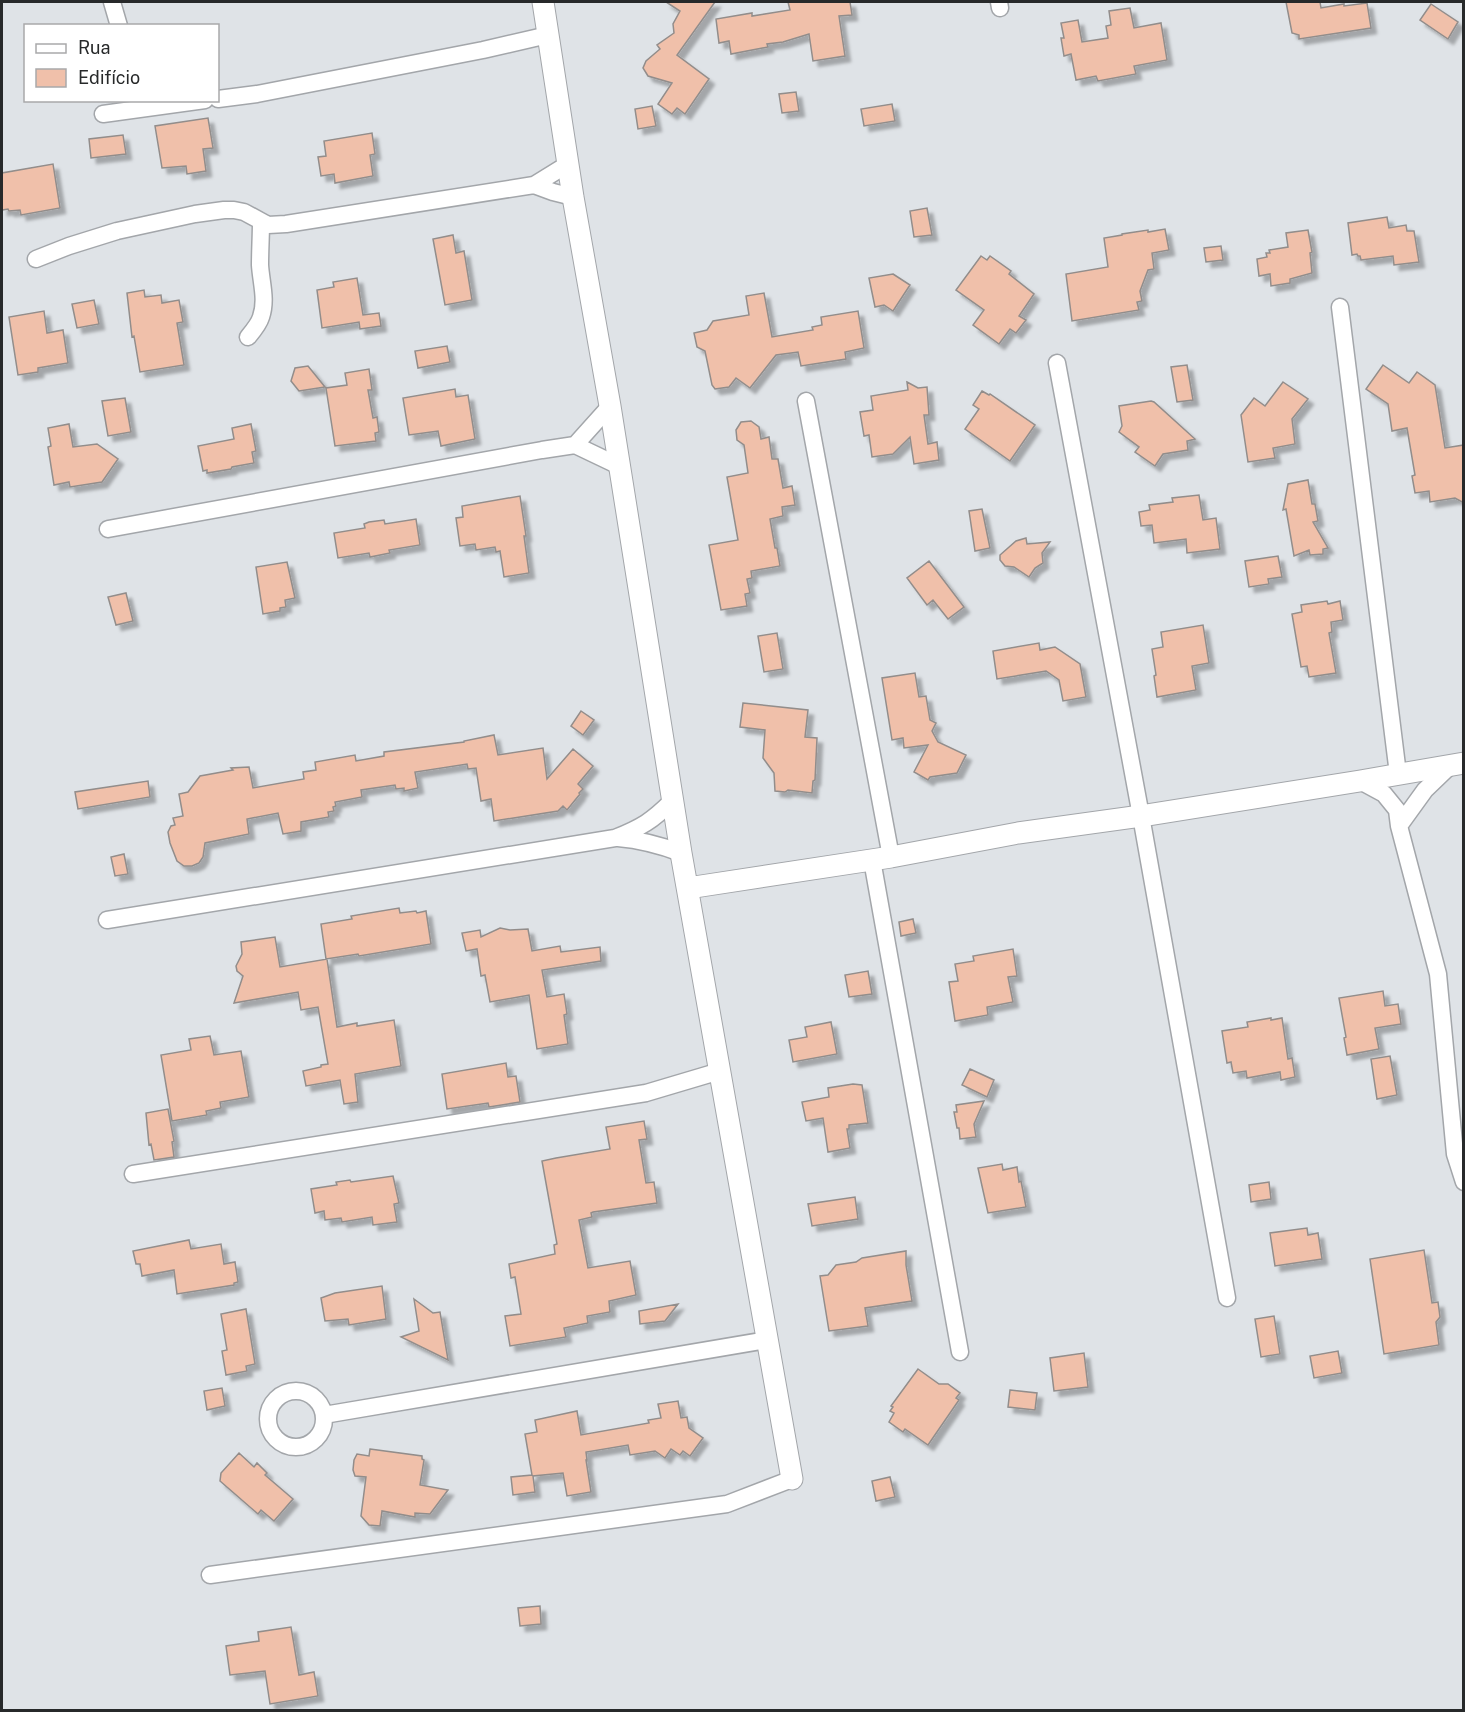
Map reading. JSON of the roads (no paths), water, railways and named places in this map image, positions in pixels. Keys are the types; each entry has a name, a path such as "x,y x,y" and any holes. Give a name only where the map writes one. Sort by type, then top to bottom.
{"street":[{"path":"112,2 118,24"},
{"path":"210,1575 726,1504 792,1479 672,801 543,2"},
{"path":"219,99 257,94 483,51 548,35"},
{"path":"103,114 137,105 178,102"},
{"path":"36,259 117,231 195,214 234,210 244,212 268,225 280,225 534,185 568,164"},
{"path":"534,185 573,197"},
{"path":"248,337 261,319 264,306 260,253 261,222"},
{"path":"1340,307 1398,774"},
{"path":"1057,363 1227,1298"},
{"path":"806,401 882,859 960,1352"},
{"path":"575,445 610,406"},
{"path":"108,529 575,445 619,466"},
{"path":"688,888 882,859 1018,833 1141,816 1457,764"},
{"path":"1399,826 1425,790 1457,764"},
{"path":"1360,781 1384,794 1396,810 1433,949 1438,974 1455,1154 1464,1182"},
{"path":"107,920 615,838 639,829 656,817 672,801"},
{"path":"615,838 644,841 681,853"},
{"path":"133,1174 646,1093 720,1071"},
{"path":"324,1415 767,1340"}]}
